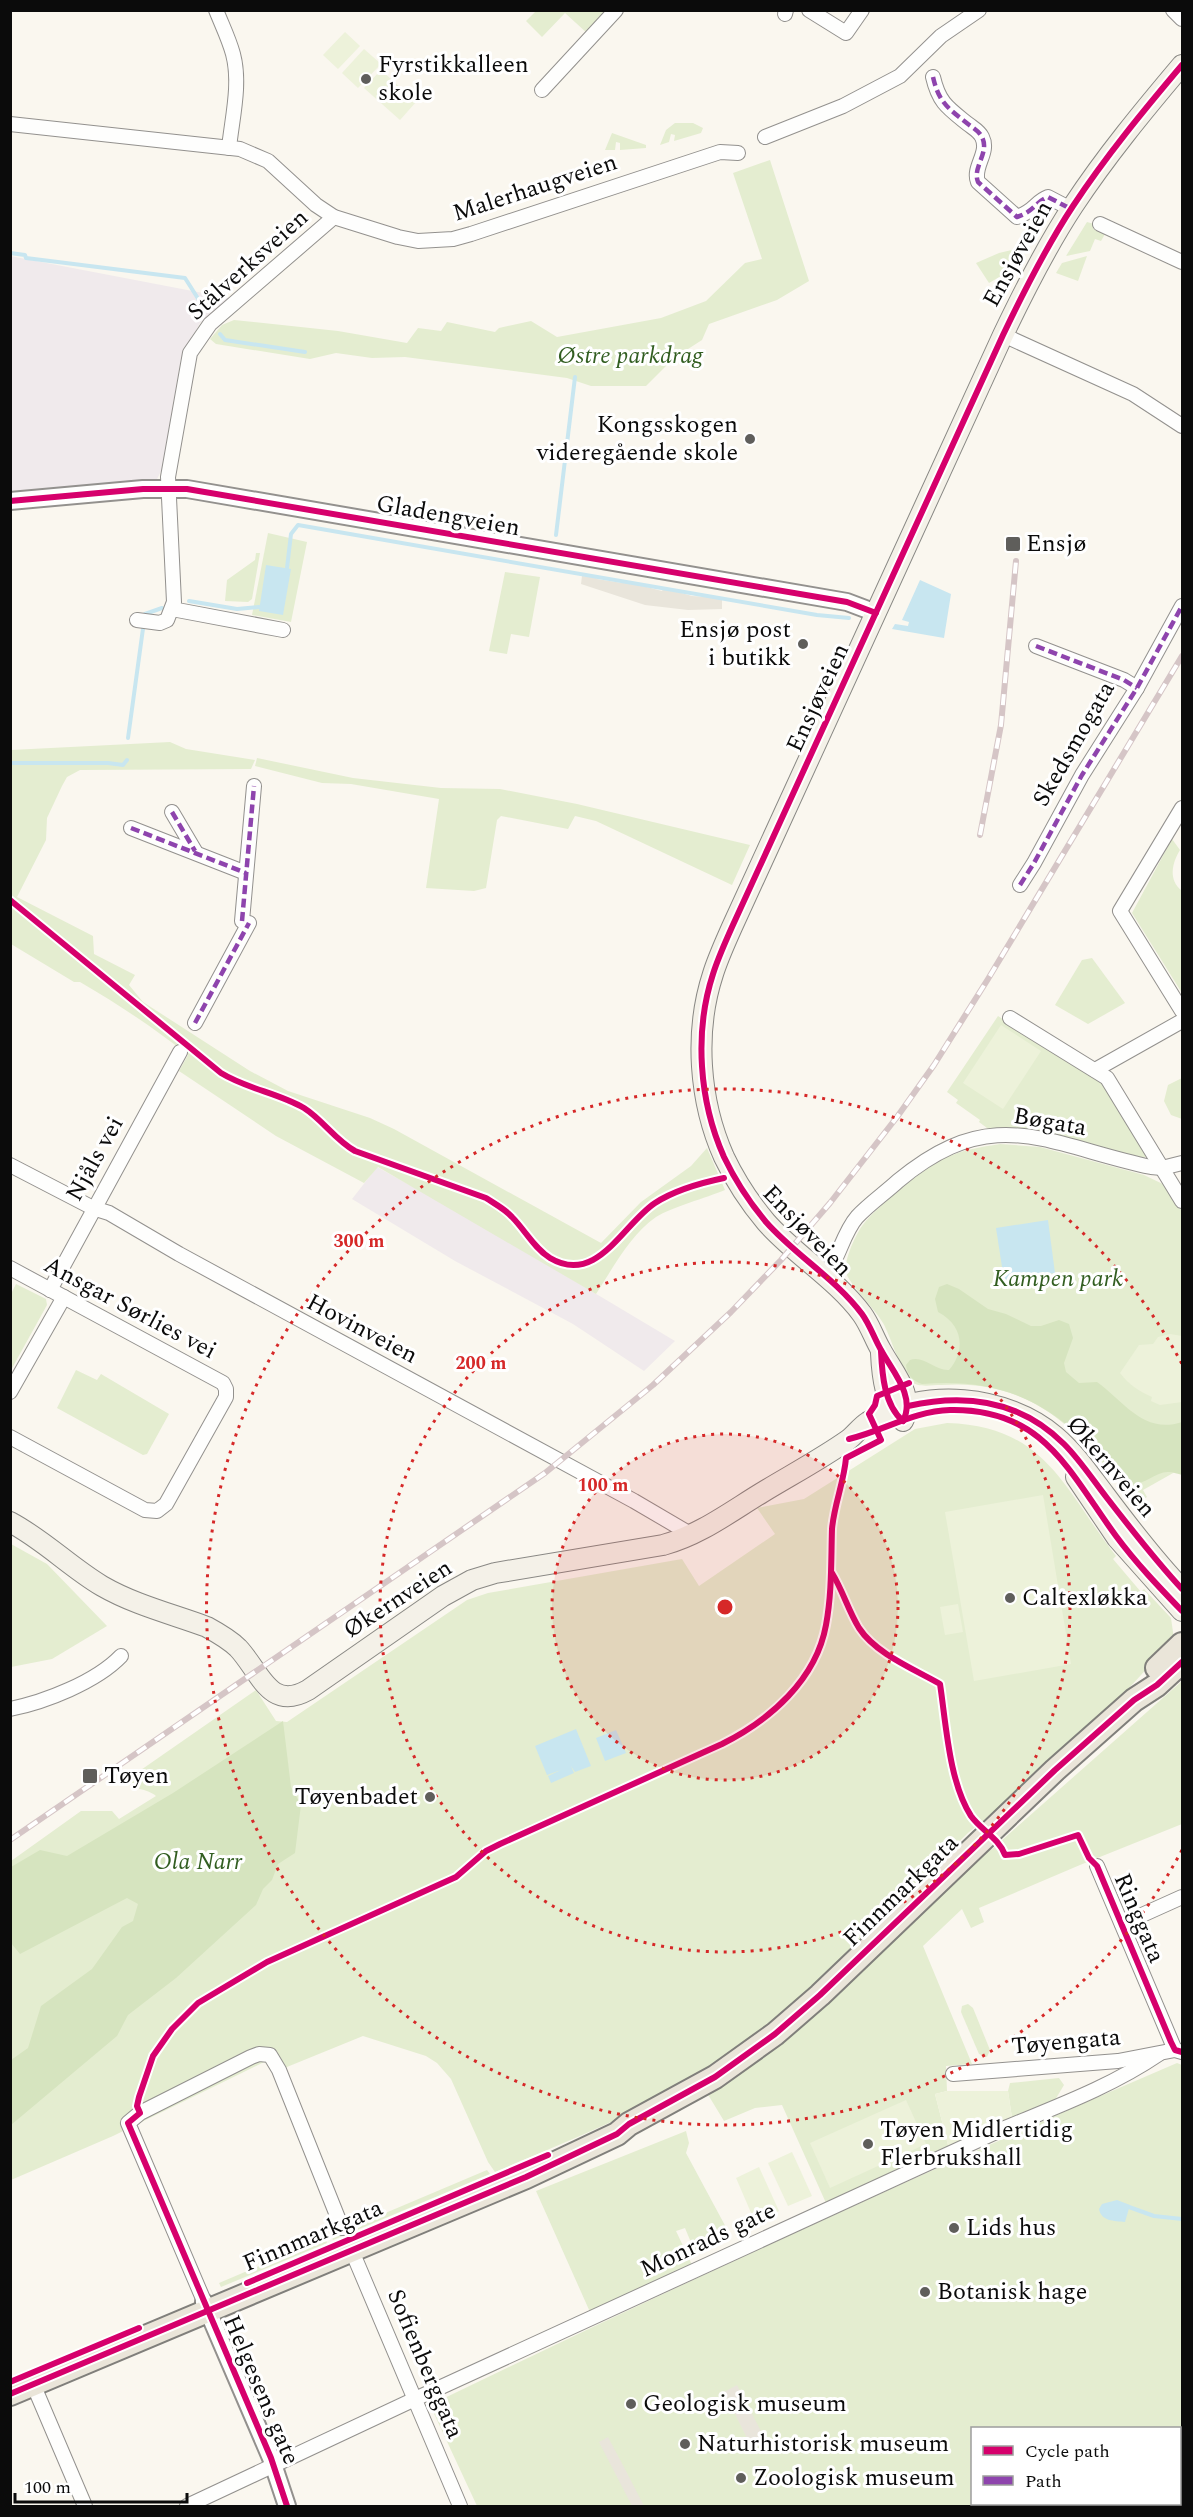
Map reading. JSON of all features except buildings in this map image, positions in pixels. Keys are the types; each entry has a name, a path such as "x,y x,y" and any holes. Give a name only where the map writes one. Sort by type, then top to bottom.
{"main road":[{"name":"Ensjøveien","path":"902,1412 894,1368 881,1350 862,1314 767,1223 743,1191 728,1165 706,1100 702,1039 709,990 720,956 1003,335 1036,268 1071,209 1113,149 1182,65"},
{"name":"Økernveien","path":"10,1522 38,1539 91,1579 114,1592 207,1627 221,1635 238,1648 272,1692 288,1697 308,1690 443,1596 472,1580 495,1573 663,1545 692,1535 849,1439 871,1434 902,1412 948,1399 975,1400 1015,1411 1036,1422 1055,1436 1074,1455 1143,1545 1182,1589"},
{"name":"Økernveien","path":"902,1412 949,1410 976,1412 1012,1422 1038,1437 1064,1461 1117,1538 1182,1611"},
{"name":"Finnmarkgata","path":"1134,1700 1148,1677 1182,1644"},
{"name":"Finnmarkgata","path":"349,2239 526,2176 617,2134 629,2124 716,2077 775,2034 828,1987 988,1833 1134,1700 1156,1685 1182,1662"},
{"name":"Finnmarkgata","path":"10,2394 349,2239 614,2128 629,2124"},
{"name":"Finnmarkgata","path":"10,2382 206,2306"}],"street":[{"path":"216,10 230,43 235,62 235,91 229,148"},
{"path":"542,90 616,10"},
{"path":"809,10 846,33 862,10"},
{"path":"765,137 843,106 900,76 941,36 979,10"},
{"path":"1173,10 1182,19"},
{"path":"933,77 937,94 944,105 983,138 984,151 977,171 978,182 1017,217 1031,213 1042,200 1048,197 1071,209"},
{"name":"Malerhaugveien","path":"10,124 157,142 240,149 268,161 316,205 334,217 418,241 453,239 720,152 738,153"},
{"name":"Stålverksveien","path":"172,609 173,562 167,488 186,369 194,345 210,324 334,217"},
{"path":"1100,224 1182,262"},
{"path":"1003,335 1133,394 1182,426"},
{"name":"Gladengveien","path":"10,501 167,488 220,495 848,603 876,613"},
{"path":"1137,688 1182,606"},
{"path":"142,621 160,623 166,620 172,609 283,630"},
{"name":"Skedsmogata","path":"1020,885 1082,775 1137,688 1124,680 1036,646"},
{"path":"195,1023 245,922 246,873 254,786"},
{"path":"1182,808 1120,911 1182,1011"},
{"path":"172,812 195,851"},
{"path":"131,828 195,851 246,873"},
{"path":"1010,1018 1107,1078 1182,1201"},
{"path":"1095,1070 1182,1021"},
{"name":"Njåls vei","path":"50,1290 180,1052"},
{"name":"Bøgata","path":"825,1277 837,1260 852,1225 864,1211 924,1161 964,1142 993,1136 1028,1136 1143,1165 1162,1168 1182,1162"},
{"name":"Hovinveien","path":"10,1166 93,1208 109,1213 209,1271 692,1535"},
{"name":"Ansgar Sørlies vei","path":"10,1268 223,1383 226,1389 226,1397 166,1504 156,1511 145,1510 10,1437"},
{"path":"10,1392 64,1297"},
{"path":"10,1709 39,1702 69,1690 121,1656"},
{"name":"Ringgata","path":"1097,1866 1179,2051"},
{"name":"Ringgata","path":"1122,1924 1182,1897"},
{"name":"Tøyengata","path":"953,2074 1118,2061 1179,2051"},
{"name":"Helgesens gate","path":"270,2055 259,2054 251,2057 140,2113 128,2123 274,2466 288,2506"},
{"name":"Monrads gate","path":"187,2506 1005,2128 1062,2105 1133,2071 1160,2054"},
{"name":"Sofienberggata","path":"270,2055 279,2070 460,2506"},
{"path":"33,2385 85,2506"}],"shaded area":[{"path":"10,256 229,298 200,323 181,358 162,469 156,481 11,491"},
{"path":"582,576 622,583 624,581 662,591 664,588 692,596 722,598 722,609 688,610 645,605 581,584"},
{"path":"377,1167 464,1215 675,1341 644,1371 573,1324 455,1261 352,1199"},
{"path":"737,2385 764,2437 750,2444 724,2392"},
{"path":"608,2437 644,2506 632,2506 599,2442"}],"green space":[{"path":"536,11 608,11 587,33 565,13 542,37 526,21"},
{"path":"345,32 360,46 338,69 323,55"},
{"path":"364,49 381,64 358,88 342,73"},
{"path":"381,70 416,102 400,120 364,88"},
{"path":"675,123 693,123 703,128 701,133 674,141 675,135 671,134 669,142 660,145 666,130"},
{"path":"612,133 646,145 646,148 620,150 620,143 616,142 615,150 605,150"},
{"name":"Østre parkdrag","path":"770,160 809,281 777,300 709,324 702,340 674,358 646,386 591,386 567,378 405,357 372,358 336,353 310,359 216,344 210,339 222,325 234,320 338,331 407,343 418,328 441,331 447,322 495,332 499,328 531,321 557,337 661,318 706,301 745,263 762,259 733,173"},
{"path":"1087,222 1094,224 1093,229 1105,234 1101,241 1095,239 1090,251 1066,256"},
{"path":"1025,247 1015,268 989,283 976,263 999,253"},
{"path":"1087,256 1078,281 1056,273 1062,263"},
{"path":"268,533 307,542 291,622 252,615"},
{"path":"256,553 260,553 252,599 248,602 225,601 227,580 255,560"},
{"path":"505,572 540,577 529,637 511,634 507,654 489,651"},
{"path":"170,742 186,749 255,760 251,769 80,770 67,777 47,818 46,840 17,897 93,936 94,954 135,975 129,985 143,1002 250,1071 288,1091 370,1118 394,1129 601,1243 641,1202 691,1166 707,1148 725,1190 671,1210 647,1224 623,1253 596,1294 378,1167 364,1183 276,1136 179,1071 188,1055 162,1035 94,990 80,982 74,982 11,944 11,750"},
{"path":"257,758 353,778 441,788 500,789 577,804 750,845 732,885 596,821 575,816 568,829 501,816 497,820 486,888 474,891 426,888 439,799 351,784 322,783 255,766"},
{"path":"1172,839 1180,850 1175,860 1173,877 1182,891 1182,993 1132,913"},
{"path":"1092,958 1125,1003 1088,1024 1055,1005 1082,960"},
{"path":"998,1016 1104,1084 1147,1155 1144,1158 991,1131 956,1103 958,1100 947,1092"},
{"path":"1001,1025 1041,1051 1003,1109 963,1083"},
{"path":"1182,1078 1182,1119 1171,1115 1164,1101 1168,1085"},
{"name":"Kampen park","path":"1000,1144 1040,1147 1144,1175 1167,1186 1182,1211 1182,1468 1143,1490 1147,1497 1139,1502 1120,1485 1077,1435 1060,1420 1031,1402 1011,1393 982,1386 921,1385 910,1381 883,1323 856,1289 846,1272 851,1248 862,1226 900,1189 943,1159 964,1151"},
{"path":"16,1284 46,1299 47,1305 11,1370 11,1294"},
{"path":"947,1284 959,1289 988,1309 1006,1314 1031,1326 1041,1326 1059,1320 1069,1324 1073,1338 1064,1363 1066,1372 1079,1383 1097,1382 1145,1420 1168,1425 1182,1422 1182,1475 1164,1472 1137,1484 1126,1483 1112,1474 1095,1451 1057,1417 1017,1395 973,1384 922,1384 913,1379 906,1365 910,1360 925,1361 949,1370 958,1354 960,1346 957,1331 946,1317 938,1312 935,1299 939,1287"},
{"path":"1170,1334 1182,1336 1182,1402 1160,1405 1151,1401 1152,1397 1134,1387 1120,1373 1139,1345 1153,1344 1158,1337"},
{"path":"76,1370 97,1380 101,1374 169,1414 147,1454 143,1455 57,1408"},
{"path":"947,1423 981,1427 1008,1435 1030,1448 1049,1465 1116,1556 1113,1559 1141,1592 1144,1589 1171,1618 1174,1639 1119,1699 1032,1784 969,1832 924,1876 926,1879 857,1948 786,2014 735,2053 678,2089 587,2133 495,2172 488,2162 451,2079 437,2063 426,2056 363,2036 282,2069 264,2062 113,2136 11,2180 11,1861 81,1811 112,1811 119,1819 156,1796 125,1781 256,1690 276,1721 287,1722 467,1600 488,1593 682,1559 699,1586 775,1534 757,1508 804,1499 915,1429"},
{"name":"Caltexløkka","path":"1043,1495 1071,1664 974,1681 945,1512"},
{"path":"11,1544 47,1564 107,1626 52,1659 11,1667"},
{"path":"958,1604 963,1632 945,1635 940,1607"},
{"path":"1182,1681 1182,1824 979,1908 984,1922 971,1928 962,1909 923,1946 972,2064 946,2066 947,2091 935,2094 949,2149 826,2203 782,2105 755,2108 724,2121 707,2093 987,1846 992,1849"},
{"name":"Ola Narr","path":"283,1721 291,1787 301,1805 295,1853 278,1864 272,1880 263,1889 256,1905 176,1978 128,2015 117,2036 11,2125 11,2060 28,2048 41,2006 92,1969 122,1927 133,1921 138,1904 127,1898 20,1954 11,1943 11,1867 40,1850 67,1856 173,1793"},
{"path":"968,2004 973,2008 990,2050 987,2057 979,2054 961,2012 962,2006"},
{"name":"Botanisk hage","path":"1177,2063 1182,2065 1182,2506 477,2506 430,2405 801,2230"},
{"path":"1059,2078 1064,2085 1055,2100 1012,2118 1008,2091 1010,2083"},
{"path":"947,2091 1008,2091 1012,2118 949,2149 935,2094"},
{"name":"Tøyen Midlertidig Flerbrukshall","path":"906,2100 926,2144 830,2188 810,2143"},
{"path":"686,2131 689,2143 686,2153 728,2231 729,2237 695,2252 685,2228 676,2231 692,2265 590,2312 536,2191"},
{"path":"792,2152 812,2196 788,2206 768,2163"},
{"path":"759,2167 779,2211 755,2222 736,2178"},
{"path":"487,2170 490,2174 333,2240 331,2236"},
{"path":"325,2238 327,2243 221,2287 219,2283"}],"water":[{"path":"266,565 291,569 283,615 259,611"},
{"path":"920,580 951,594 944,638 892,629 895,624 908,626 909,622 902,620"},
{"path":"1048,1220 1055,1273 1004,1280 996,1228"},
{"path":"576,1729 591,1766 575,1772 571,1766 574,1773 551,1783 548,1776 561,1770 547,1775 535,1746"},
{"path":"616,1730 626,1753 605,1761 596,1738"},
{"path":"1117,2200 1130,2205 1125,2222 1109,2220 1100,2213 1099,2209 1102,2204"}],"waterway":[{"path":"10,253 25,255 26,258 185,278 204,308 210,305"},
{"path":"220,334 225,340 305,352"},
{"path":"556,535 575,377"},
{"path":"287,568 291,534 298,525 817,615 849,618"},
{"path":"189,601 237,609 259,607"},
{"path":"128,738 145,614 162,608"},
{"path":"10,763 123,765 127,760"},
{"path":"1129,2207 1154,2216 1182,2219"}],"railway":[{"path":"980,835 1001,725 1016,561"},
{"path":"10,1840 545,1473 653,1385 731,1312 781,1260 830,1203 934,1065 1182,656"}],"marked path":[{"path":"933,77 938,93 945,104 978,131 982,137 984,149 977,171 978,182 1017,217 1048,197 1071,209"},
{"path":"1020,885 1082,775 1137,688 1182,606"},
{"path":"1036,646 1124,680 1137,688"},
{"path":"242,921 254,786"},
{"path":"172,812 195,851"},
{"path":"131,828 246,873"},
{"path":"195,1023 249,923"}],"cycle path":[{"path":"903,1421 907,1402 905,1393 862,1314 852,1301 766,1222 743,1191 724,1157 709,1113 702,1066 703,1019 707,996 715,968 732,927 1027,286 1054,237 1086,187 1182,65"},
{"path":"10,501 143,489 187,489 847,602 876,613"},
{"path":"10,900 221,1073 304,1108 355,1151 486,1198 509,1214 544,1254 567,1265 582,1264 608,1249 643,1213 663,1198 706,1182 724,1178"},
{"path":"881,1351 883,1379 888,1398 903,1421"},
{"path":"287,2506 271,2458 128,2123 140,2113 137,2106 139,2097 153,2056 172,2029 198,2003 267,1962 456,1877 486,1851 722,1744 757,1723 773,1710 801,1680 821,1645 829,1601 833,1520 846,1458 881,1440 869,1414 875,1405 877,1396 909,1383"},
{"path":"908,1406 951,1400 991,1404 1011,1409 1047,1429 1076,1457 1143,1544 1182,1589"},
{"path":"849,1439 937,1411 982,1412 1009,1420 1031,1432 1051,1448 1068,1467 1124,1546 1182,1611"},
{"path":"832,1573 855,1621 866,1637 896,1660 940,1684 949,1752 958,1787 971,1816 999,1844 1005,1855 1019,1854 1078,1835 1089,1858 1097,1866 1171,2042 1175,2050 1182,2052"},
{"path":"10,2394 526,2177 617,2134 629,2124 715,2077 775,2034 820,1995 1055,1770 1134,1700 1157,1685 1182,1662"},
{"path":"247,2283 548,2155"},
{"path":"10,2382 139,2328"}],"place":[{"name":"Fyrstikkalleen skole","path":"366,79"},
{"name":"Kongsskogen videregående skole","path":"750,439"},
{"name":"Ensjø","path":"1013,544"},
{"name":"Ensjø post i butikk","path":"803,644"},
{"name":"Caltexløkka","path":"1010,1598"},
{"name":"Tøyen","path":"90,1776"},
{"name":"Tøyenbadet","path":"430,1797"},
{"name":"Tøyen Midlertidig Flerbrukshall","path":"868,2144"},
{"name":"Lids hus","path":"954,2228"},
{"name":"Botanisk hage","path":"925,2292"},
{"name":"Geologisk museum","path":"631,2404"},
{"name":"Naturhistorisk museum","path":"685,2444"},
{"name":"Zoologisk museum","path":"741,2478"}]}
